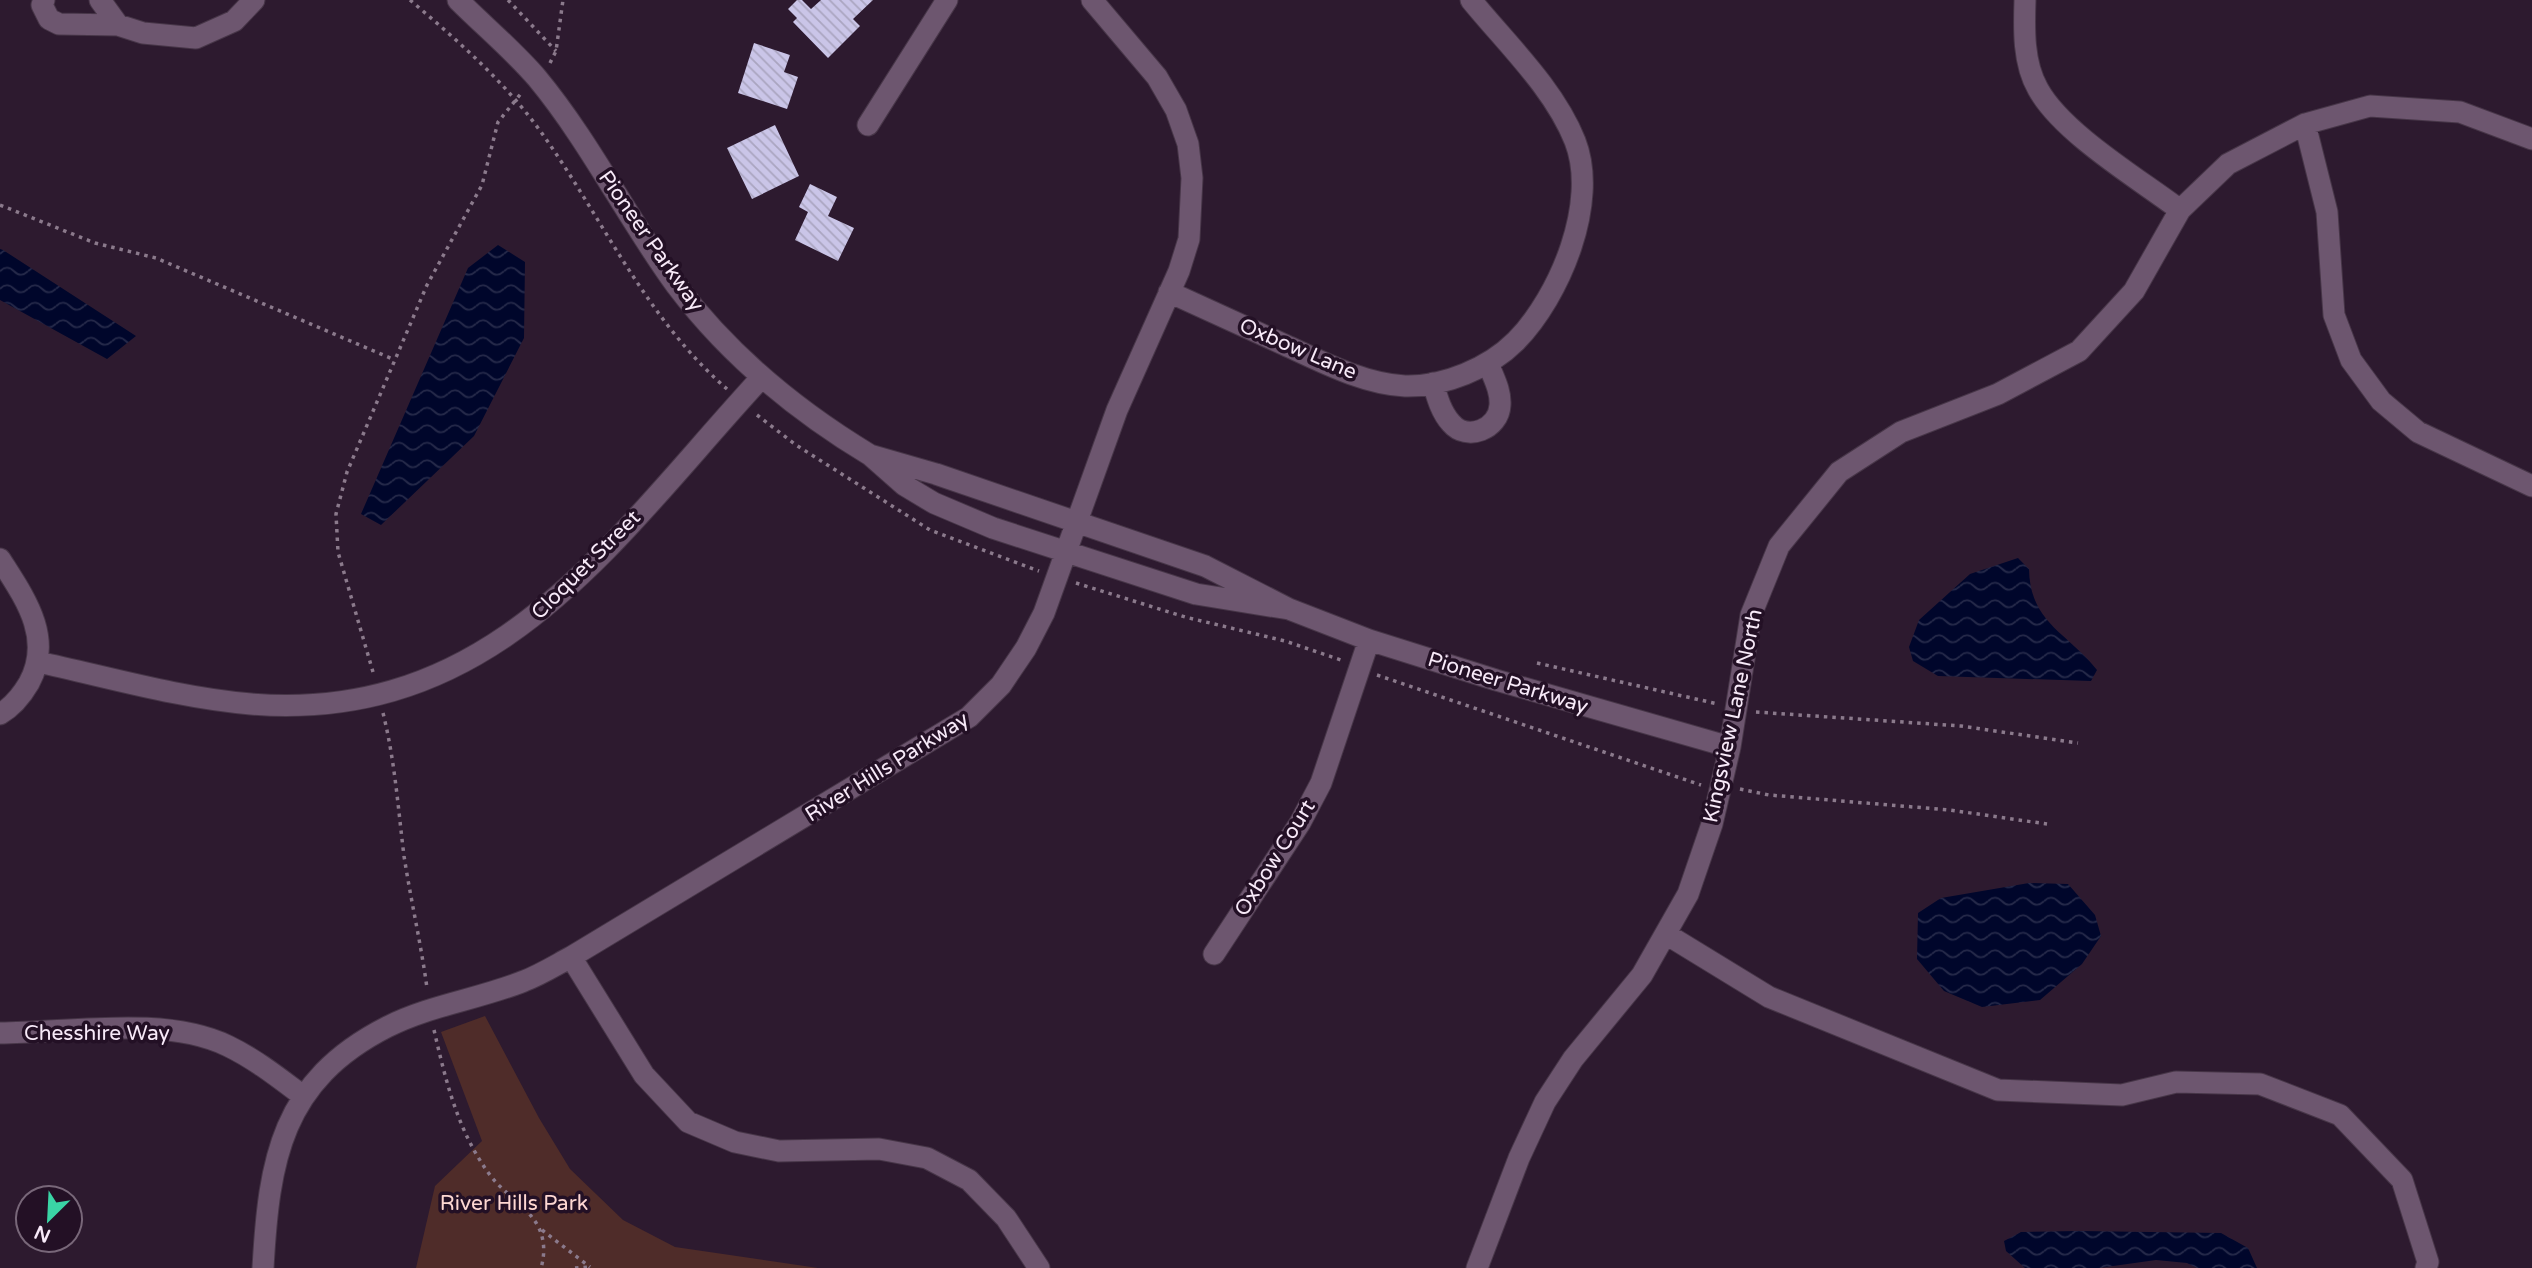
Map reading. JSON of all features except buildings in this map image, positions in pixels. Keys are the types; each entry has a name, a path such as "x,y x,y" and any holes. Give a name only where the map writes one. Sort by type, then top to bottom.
{"street":[{"path":"44,0 42,5 49,19 59,24 118,25 143,33 196,37 234,21 254,0"},
{"path":"100,0 118,25"},
{"name":"Pioneer Parkway","path":"458,0 536,77 585,142 677,286 762,377 832,432 870,455 904,485 933,503 1065,553 1196,594 1289,609"},
{"path":"868,125 947,0"},
{"name":"River Hills Parkway","path":"263,1268 273,1164 287,1124 303,1096 349,1050 388,1026 524,981 571,957 969,718 1001,685 1026,648 1044,613 1117,410 1169,292 1189,239 1192,177 1188,144 1176,110 1157,77 1092,0"},
{"name":"Oxbow Lane","path":"1169,292 1340,369 1405,386 1460,376 1488,363 1516,342 1538,314 1572,244 1583,187 1576,142 1565,121 1539,83 1471,0"},
{"path":"2025,0 2024,43 2038,89 2073,130 2180,210"},
{"name":"Kingsview Lane North","path":"1477,1268 1519,1158 1545,1102 1573,1059 1642,975 1688,894 1704,847 1730,747 1751,614 1779,546 1839,472 1900,432 1998,394 2079,351 2134,290 2180,210 2228,163 2305,124 2370,106 2460,112 2532,139"},
{"path":"2305,124 2327,212 2334,315 2351,360 2381,401 2418,432 2532,486"},
{"path":"1433,383 1443,414 1453,426 1466,432 1481,431 1493,423 1500,409 1500,393 1488,363"},
{"name":"Cloquet Street","path":"38,662 212,700 254,704 295,705 343,701 422,680 464,663 505,639 564,593 762,377"},
{"name":"Pioneer Parkway","path":"870,455 1076,521 1205,566 1289,609 1369,640 1496,680 1730,747"},
{"path":"0,559 30,607 40,645 38,662 25,690 0,715"},
{"name":"Oxbow Court","path":"1214,954 1300,823 1321,783 1369,640"},
{"path":"1666,934 1769,998 1998,1090 2122,1095 2176,1082 2260,1084 2340,1115 2402,1180 2428,1262 2426,1268"},
{"path":"571,957 644,1075 688,1122 735,1142 779,1151 879,1149 927,1158 969,1180 1006,1218 1039,1268"},
{"name":"Chesshire Way","path":"0,1032 143,1029 185,1034 225,1045 261,1065 303,1096"}],"path":[{"path":"410,0 479,59 514,101"},
{"path":"509,0 556,51"},
{"path":"550,64 556,51 563,0"},
{"path":"375,679 338,552 336,514 347,472 441,255 472,207 482,186 498,122 526,88"},
{"path":"0,205 95,243 156,258 395,360"},
{"path":"1537,663 1756,712 1961,726 2078,743"},
{"path":"382,711 394,759 407,876 422,947 428,999"},
{"path":"436,1037 450,1097 477,1156 492,1177 539,1229 591,1268"},
{"path":"539,1229 544,1241 541,1268"},
{"path":"575,1268 591,1268"}],"green space":[{"name":"River Hills Park","path":"485,1016 539,1118 570,1169 623,1220 675,1247 818,1268 416,1268 435,1186 482,1141 441,1032"}],"water":[{"path":"498,245 525,262 524,338 474,436 381,525 361,514 468,268"},
{"path":"0,249 136,336 107,359 0,300"},
{"path":"2018,558 2029,569 2031,587 2043,615 2097,670 2091,681 1938,676 1913,661 1909,647 1919,620 1970,574"},
{"path":"2029,883 2068,884 2095,915 2101,936 2082,964 2040,1000 1982,1007 1944,991 1917,959 1918,913 1941,898"},
{"path":"2021,1232 2221,1233 2248,1248 2257,1268 2197,1268 2187,1263 2156,1260 2099,1268 2025,1268 2006,1251 2004,1241"}]}
